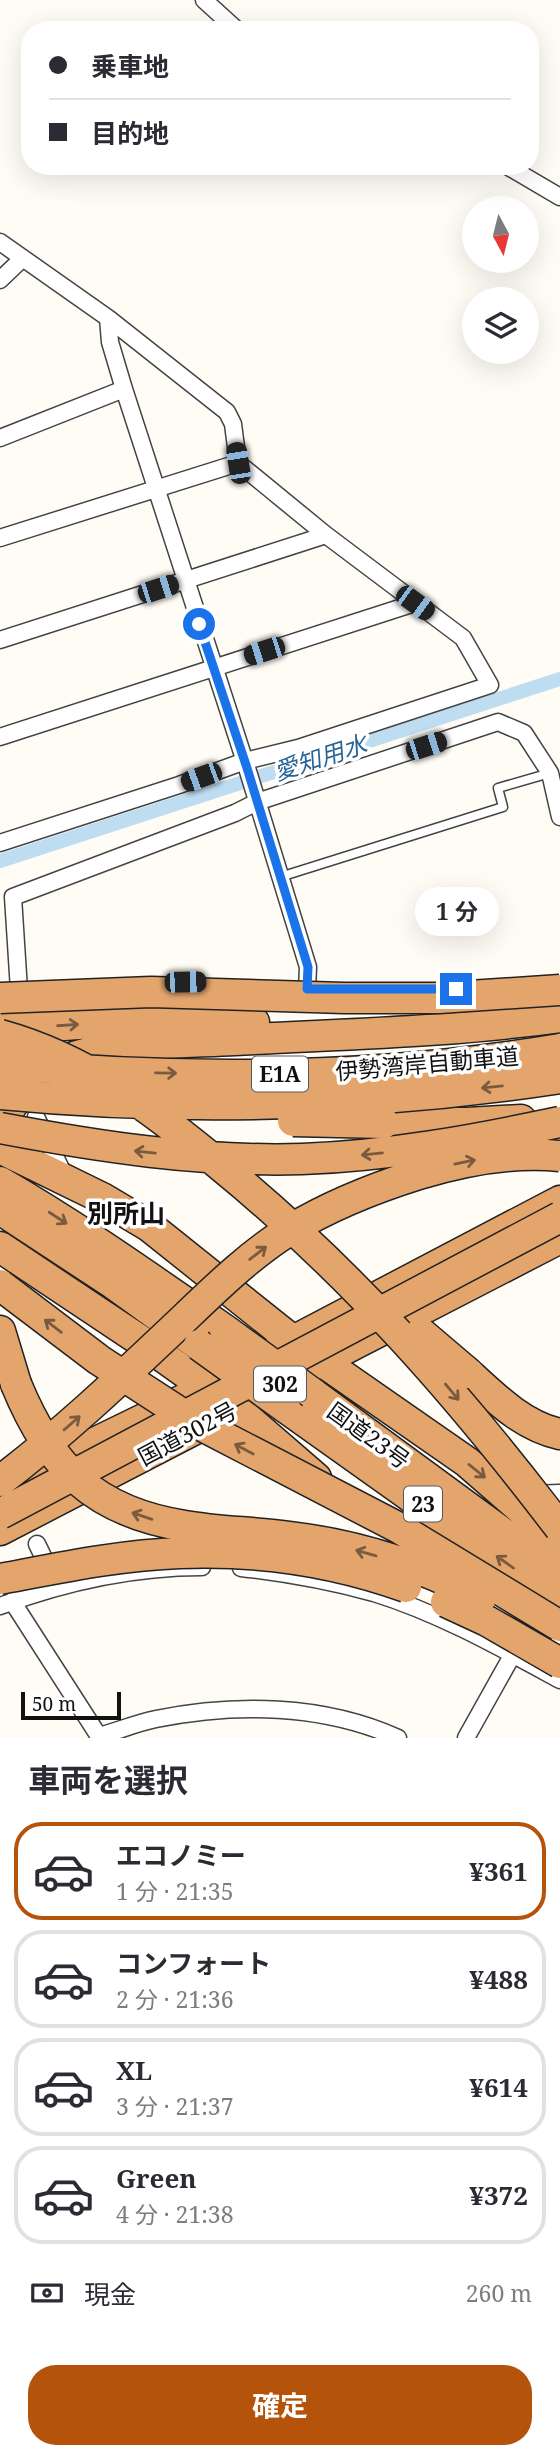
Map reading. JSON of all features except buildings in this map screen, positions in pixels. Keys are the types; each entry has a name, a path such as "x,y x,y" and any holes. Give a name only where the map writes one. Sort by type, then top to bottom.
{"highway":[{"path":"12,991 439,998 559,1008"},
{"path":"0,1022 35,1027 176,1019 344,1025 559,1008"},
{"path":"0,1117 37,1075 58,1063 80,1056 132,1047 436,1030 559,1008"},
{"path":"0,1035 51,1052 110,1082 195,1144 380,1297 496,1400 526,1420 560,1434"},
{"name":"伊勢湾岸自動車道","path":"0,1064 160,1073 281,1074 350,1072 560,1049"},
{"name":"伊勢湾岸自動車道","path":"0,1117 174,1104 303,1102 427,1094 560,1078"},
{"path":"0,1117 51,1108 282,1120 467,1123 560,1116"},
{"path":"0,1117 129,1150 219,1158 302,1159 432,1146 560,1122"},
{"path":"0,1117 65,1178 149,1226 321,1361 467,1462 560,1543"},
{"path":"0,1481 92,1406 226,1280 287,1232 346,1201 427,1172 482,1158 508,1155 560,1156"},
{"name":"国道23号","path":"0,1182 130,1264 225,1330 560,1575"},
{"name":"国道302号","path":"0,1490 207,1388 293,1340 560,1201"},
{"name":"国道23号","path":"0,1209 114,1284 560,1602"},
{"path":"0,1514 560,1217"},
{"path":"286,1220 343,1275 439,1376 517,1470 560,1528"},
{"path":"348,1329 414,1303 507,1259 560,1241"},
{"name":"国道302号","path":"0,1530 321,1361 560,1241"},
{"path":"0,1247 13,1270 132,1335 235,1408 321,1482 423,1555 560,1627"},
{"path":"0,1285 99,1360 193,1421 399,1528 560,1627"},
{"path":"0,1331 16,1384 39,1434 68,1472 118,1507 139,1516 174,1524 290,1536 374,1555 421,1571 472,1594 560,1644"},
{"path":"4,1595 130,1557 219,1552 302,1560 389,1580 437,1597 487,1621 560,1663"}],"street":[{"path":"204,0 227,21"},
{"path":"522,175 560,197"},
{"path":"0,242 108,318 227,412 233,424 238,463 326,535 463,638 490,685 0,843"},
{"path":"0,280 23,258"},
{"path":"108,318 110,342 124,389 246,765 308,967 307,989"},
{"path":"0,438 124,389"},
{"path":"0,538 238,463"},
{"path":"0,640 326,535"},
{"path":"0,737 415,603"},
{"path":"12,991 13,897 235,813 257,802 498,722 524,733 550,773 560,817"},
{"path":"0,986 12,991 212,982 307,989 386,990 560,984"},
{"path":"36,1117 65,1178"},
{"path":"506,1495 560,1493"},
{"path":"37,1544 58,1586"},
{"path":"398,1738 331,1716 263,1709 210,1710 153,1719 99,1737 4,1595 140,1571 237,1567 284,1573 376,1594 422,1611 513,1654 560,1680"},
{"path":"466,1738 513,1654"}],"lane":[{"path":"280,877 503,807 498,788 550,773"}],"waterway":[{"name":"愛知用水","path":"0,861 560,679"}],"district":[{"name":"別所山","path":"126,1213"}],"route":[{"path":"199,624 247,768 308,967 307,989 456,989"}]}
